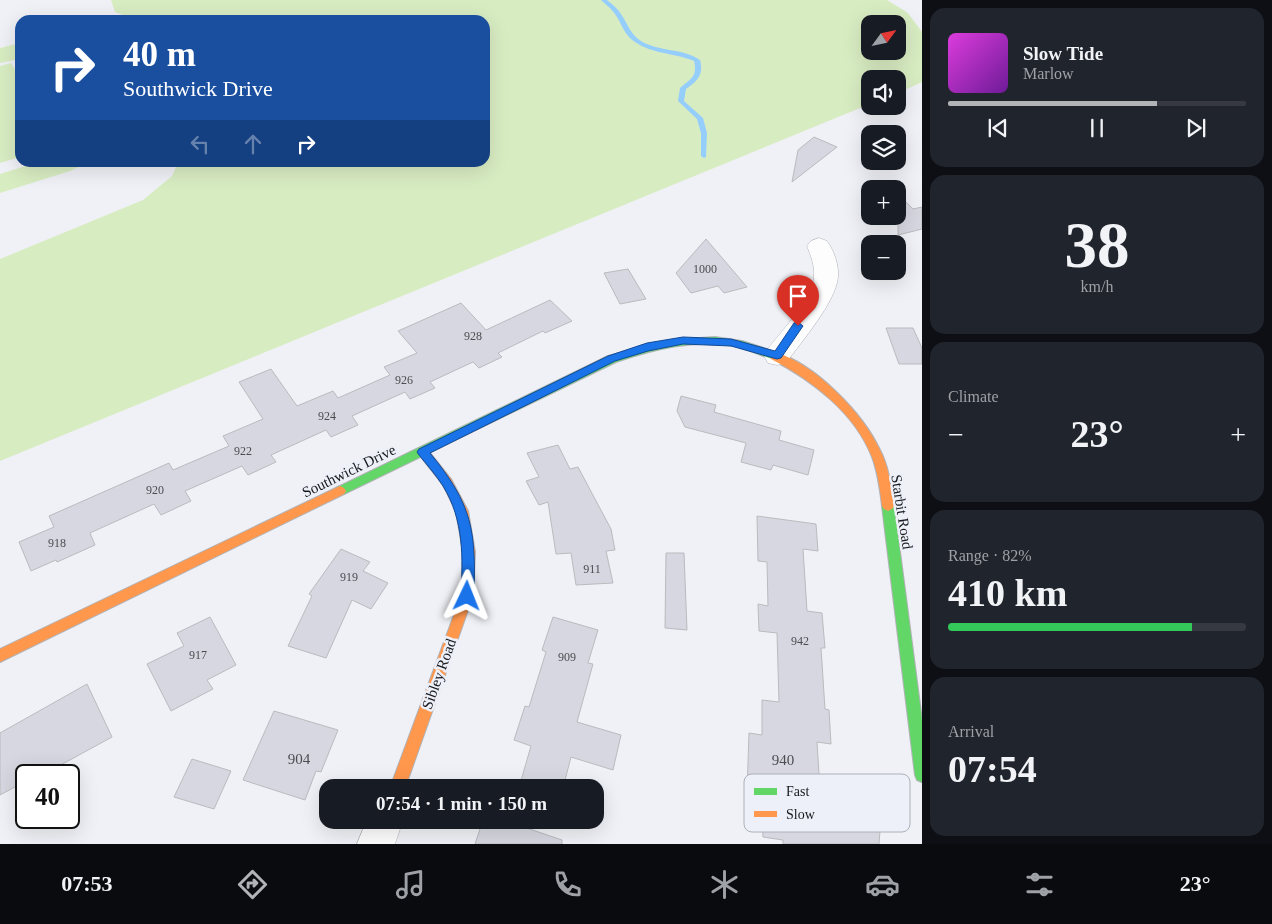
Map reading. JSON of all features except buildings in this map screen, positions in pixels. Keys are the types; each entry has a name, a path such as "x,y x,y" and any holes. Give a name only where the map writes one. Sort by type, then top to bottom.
{"street":[{"path":"777,356 819,296 826,280 826,265 819,246"},
{"name":"Southwick Drive","path":"0,656 612,359 647,347 683,340 731,342 777,356"},
{"name":"Starbit Road","path":"777,356 816,381 846,408 872,444 884,478 922,775"},
{"name":"Sibley Road","path":"400,779 467,596 469,552 462,511 447,482 423,452"},
{"path":"376,844 382,829"}],"green space":[{"path":"111,0 887,0 908,13 922,32 922,82 906,89 906,70 861,70 861,108 0,461 0,259 143,200 172,176 176,167 490,167 490,15 123,15 115,12"},
{"path":"15,44 15,60 0,63 0,48"},
{"path":"11,63 15,69 15,158 0,163 0,66"},
{"path":"22,167 78,167 0,193 0,174"}],"waterway":[{"path":"604,0 616,11 628,33 637,41 653,48 697,60 698,74 694,80 683,88 681,101 700,118 704,133 704,156"}],"traffic: fast":[{"path":"340,491 612,359 627,354 670,343 715,340 736,343 775,356"},
{"path":"888,506 922,775"}],"traffic: slow":[{"path":"775,356 804,372 830,392 853,416 871,443 878,458 888,506"},
{"path":"400,779 467,596 469,552 462,511 447,482 423,452"},
{"path":"0,656 340,491"}],"route":[{"path":"467,596 469,552 462,511 447,482 423,452 612,359 647,347 683,340 731,342 777,356 798,326"}]}
